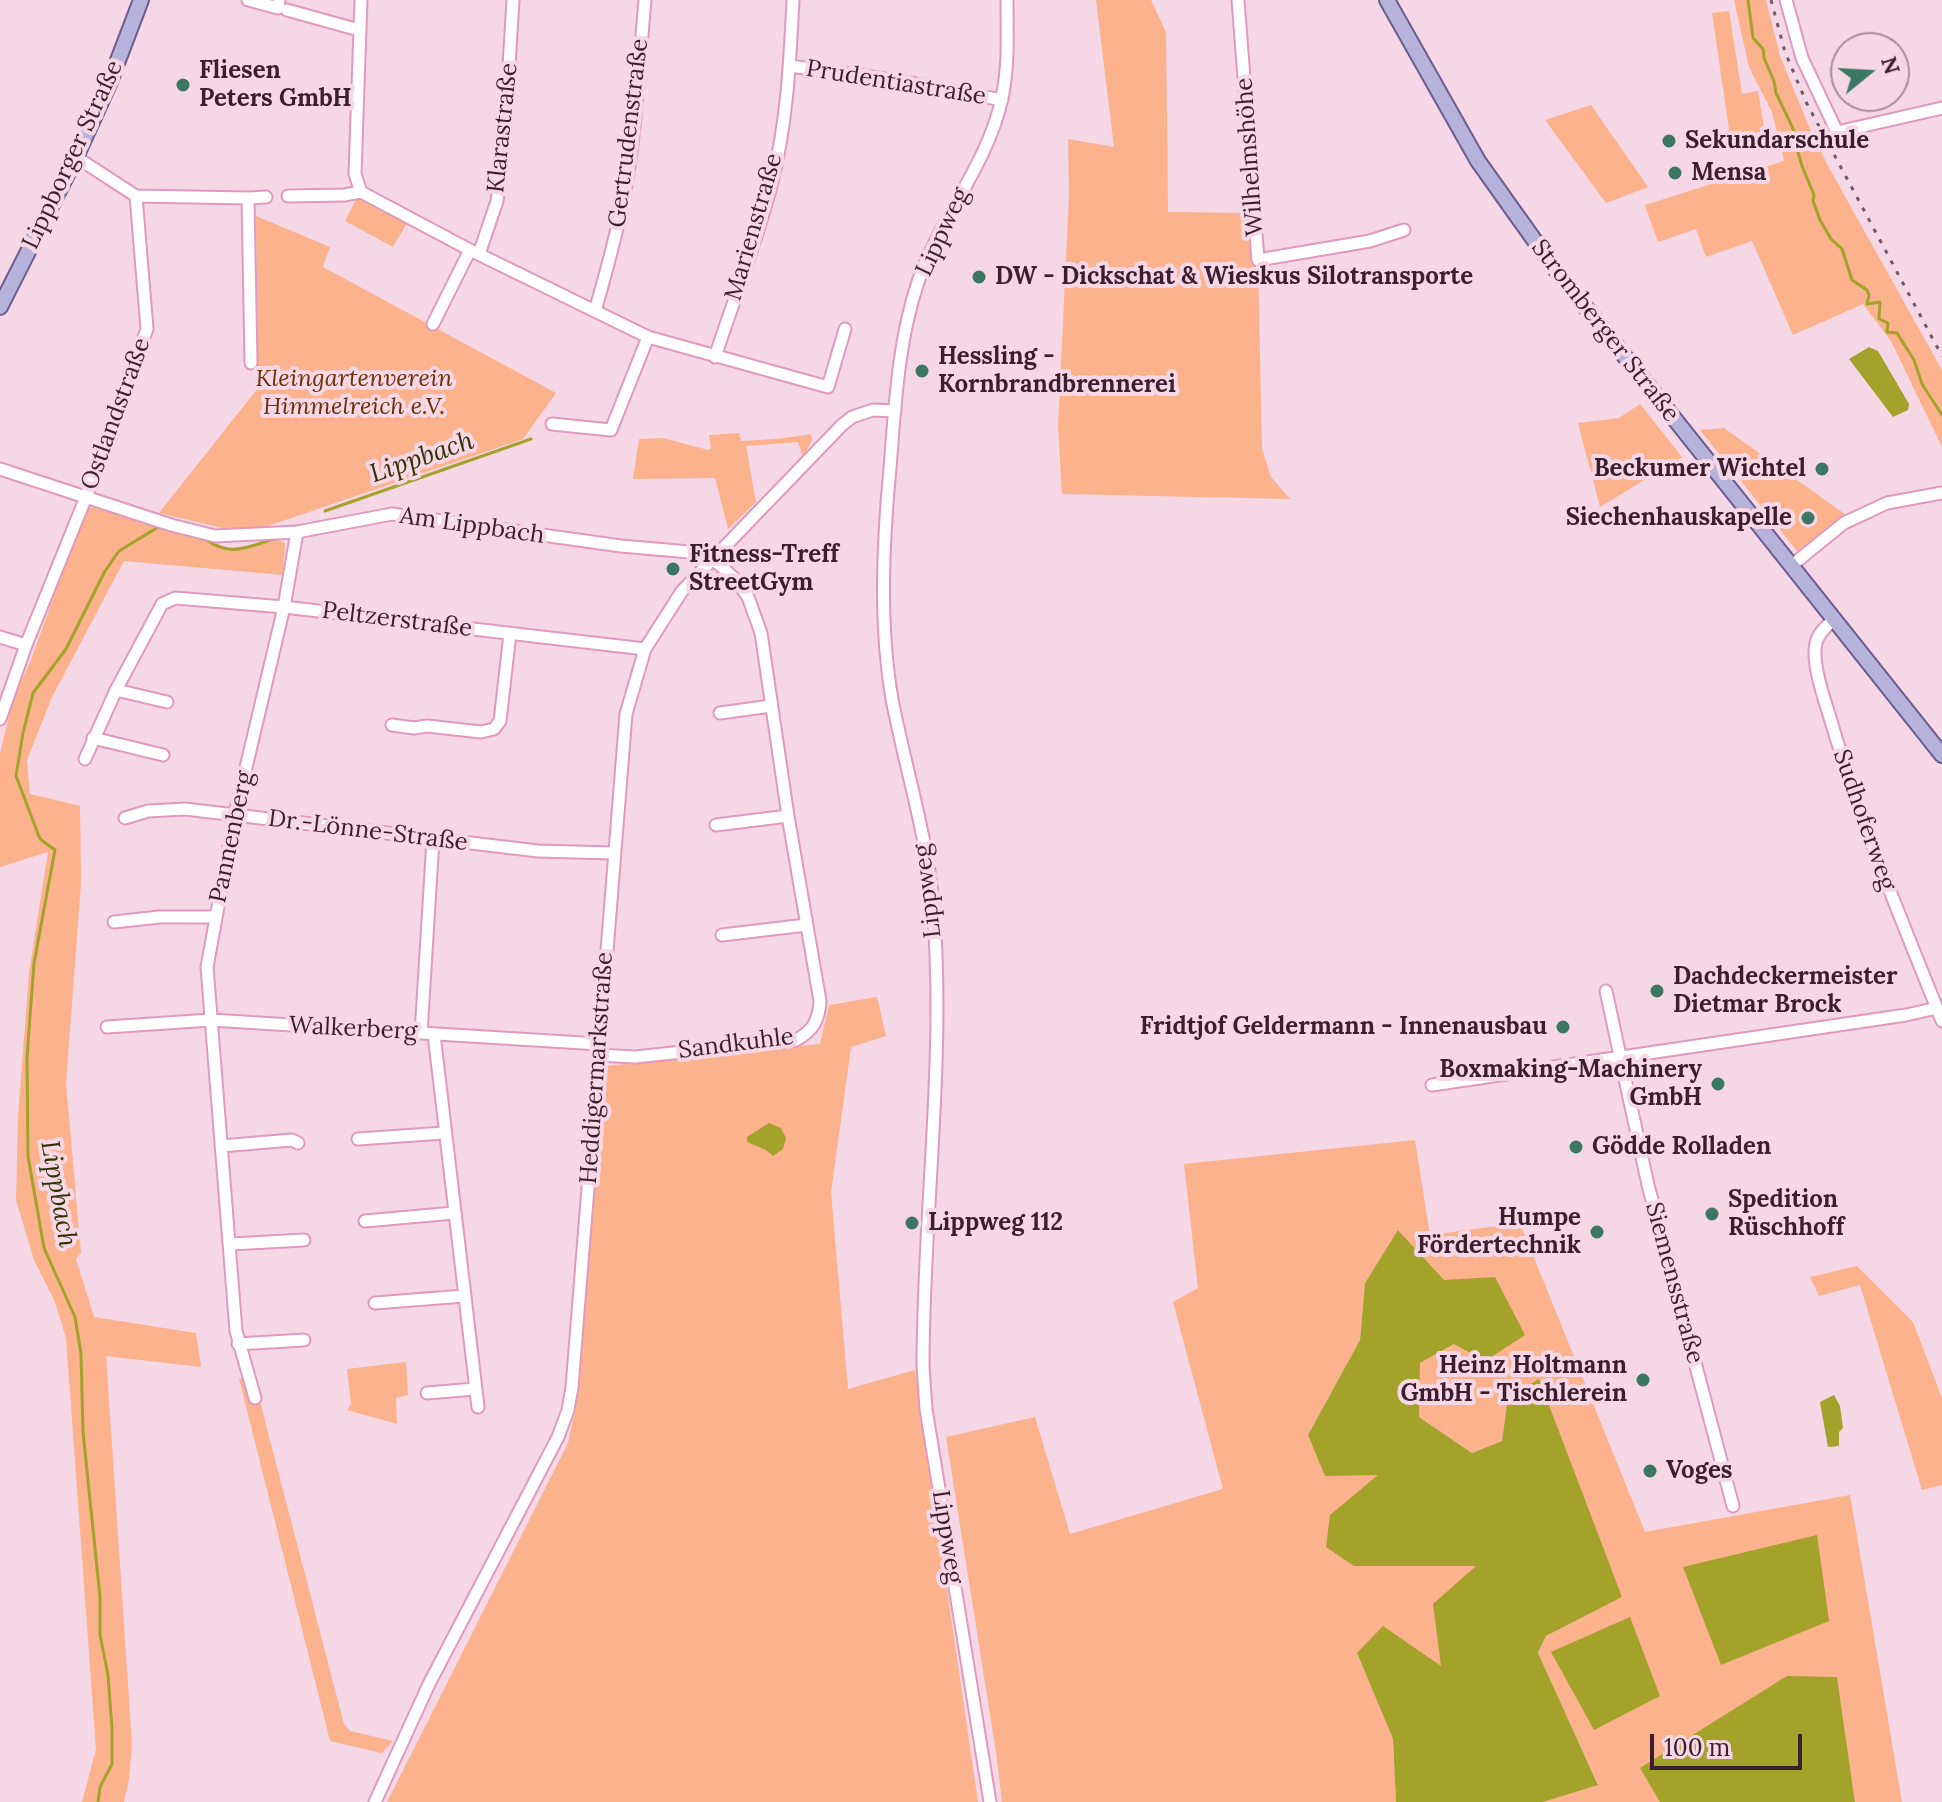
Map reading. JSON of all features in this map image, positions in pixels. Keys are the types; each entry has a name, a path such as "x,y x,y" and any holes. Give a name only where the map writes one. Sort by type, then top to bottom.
{"main road":[{"name":"Lippborger Straße","path":"0,307 76,157 109,84 141,0"},
{"name":"Stromberger Straße","path":"1387,0 1463,136 1552,265 1942,755"}],"street":[{"path":"248,0 278,8 279,0"},
{"path":"361,0 355,174 361,192"},
{"name":"Klarastraße","path":"433,324 475,252 497,201 504,147 513,0"},
{"name":"Gertrudenstraße","path":"595,311 624,195 645,0"},
{"name":"Marienstraße","path":"715,357 771,183 790,66 793,0"},
{"name":"Lippweg","path":"990,1802 926,1409 923,1366 937,998 931,889 887,658 885,550 895,411 905,333 919,279 988,141 1002,100 1008,64 1007,0"},
{"name":"Wilhelmshöhe","path":"1238,0 1258,260 1370,241 1404,230"},
{"path":"1786,0 1802,58 1837,132 1942,108"},
{"path":"287,10 359,30"},
{"name":"Prudentiastraße","path":"790,66 900,81 1002,100"},
{"path":"76,157 136,196 266,197"},
{"path":"288,196 361,192 648,337 828,387 845,329"},
{"name":"Ostlandstraße","path":"0,719 147,329 136,196"},
{"path":"248,198 251,363"},
{"path":"552,424 611,430 648,337"},
{"name":"Heddigermarkstraße","path":"375,1802 429,1684 558,1437 568,1410 626,714 645,649 682,591 842,425 852,417 873,410 895,411"},
{"name":"Am Lippbach","path":"0,469 171,525 215,536 297,532 392,514 621,546 701,553 713,559"},
{"path":"1791,566 1844,523 1887,503 1942,493"},
{"name":"Pannenberg","path":"255,1398 238,1344 207,967 235,814 284,607 297,532"},
{"name":"Sandkuhle","path":"599,1049 635,1057 796,1040 807,1035 819,1014 820,1001 761,633 755,613 736,580 713,559"},
{"name":"Peltzerstraße","path":"85,759 116,690 162,604 175,598 284,607 645,649"},
{"name":"Sudhoferweg","path":"1834,619 1816,642 1815,656 1824,696 1870,843 1942,1021"},
{"path":"392,725 481,732 494,729 500,721 510,633"},
{"path":"0,637 26,645"},
{"path":"116,690 167,702"},
{"path":"720,713 771,706"},
{"path":"93,738 163,755"},
{"name":"Dr.-Lönne-Straße","path":"125,818 148,811 185,809 538,851 613,853"},
{"path":"716,825 788,816"},
{"path":"433,840 427,1034 444,1133 478,1407"},
{"path":"114,922 159,917 215,917"},
{"path":"722,935 806,925"},
{"name":"Siemensstraße","path":"1606,991 1651,1197 1733,1506"},
{"path":"1432,1085 1619,1059 1937,1008"},
{"name":"Walkerberg","path":"107,1027 211,1020 599,1049"},
{"path":"358,1139 444,1133"},
{"path":"221,1146 292,1140 298,1143"},
{"path":"365,1221 454,1213"},
{"path":"231,1244 304,1240"},
{"path":"375,1303 464,1296"},
{"path":"238,1344 304,1340"},
{"path":"427,1393 475,1389"}],"green space":[{"path":"1096,0 1151,0 1166,32 1168,212 1248,213 1258,261 1262,449 1271,477 1290,499 1062,494 1058,427 1069,194 1068,139 1114,147"},
{"path":"1734,0 1766,0 1780,56 1810,129 1942,370 1942,447 1891,341 1863,304 1793,335 1752,241 1706,257 1696,229 1658,242 1645,205 1784,161 1772,112 1749,67"},
{"path":"1729,11 1742,94 1758,91 1767,146 1732,150 1712,13"},
{"path":"1591,105 1648,187 1606,203 1545,120"},
{"path":"358,196 407,223 393,247 345,221"},
{"name":"Kleingartenverein Himmelreich e.V.","path":"256,216 330,247 323,267 556,393 523,439 259,529 235,531 159,513 258,388"},
{"path":"1640,404 1682,457 1600,507 1578,423 1619,418"},
{"path":"1724,428 1849,517 1797,551 1700,430"},
{"path":"739,433 741,441 811,434 812,440 803,457 798,442 746,446 756,502 728,529 715,478 633,479 639,439 663,438 708,450 711,449 709,435"},
{"path":"86,506 213,540 225,549 278,540 285,543 283,575 124,561 52,697 27,760 30,794 80,806 81,883 66,1083 81,1253 76,1259 94,1317 196,1333 201,1367 106,1356 132,1745 124,1802 82,1802 96,1749 66,1338 55,1302 34,1260 16,1200 18,1117 29,973 48,852 0,867 0,754 13,699 31,660"},
{"path":"877,997 886,1036 851,1047 831,1192 848,1389 915,1370 978,1802 387,1802 568,1443 577,1402 605,1066 820,1044 829,1005"},
{"path":"1415,1140 1430,1235 1520,1223 1645,1532 1850,1495 1902,1802 1855,1802 1837,1677 1641,1768 1660,1802 1543,1802 1598,1784 1538,1654 1546,1636 1622,1597 1508,1399 1502,1441 1472,1453 1419,1417 1420,1363 1454,1344 1444,1280 1398,1230 1365,1283 1360,1340 1308,1435 1379,1474 1355,1566 1477,1566 1442,1667 1357,1653 1393,1739 1396,1802 1002,1802 946,1437 1035,1417 1070,1534 1223,1489 1173,1302 1198,1288 1184,1164"},
{"path":"1857,1266 1913,1322 1942,1398 1942,1485 1922,1490 1860,1285 1819,1296 1810,1277"},
{"path":"406,1362 408,1395 396,1398 397,1424 347,1410 351,1404 347,1369"},
{"path":"239,1378 253,1382 260,1402 344,1724 350,1731 393,1741 382,1753 330,1741"}],"shaded area":[{"path":"1869,347 1878,351 1909,404 1908,410 1893,417 1849,359"},
{"path":"769,1123 781,1128 786,1138 783,1149 773,1156 747,1142 747,1137"},
{"path":"1398,1230 1444,1280 1495,1277 1525,1335 1485,1361 1454,1344 1420,1363 1419,1417 1472,1453 1502,1441 1508,1398 1539,1379 1622,1597 1546,1636 1538,1653 1598,1785 1543,1802 1396,1802 1393,1739 1357,1653 1383,1626 1441,1666 1433,1604 1476,1566 1354,1566 1326,1547 1330,1515 1378,1475 1325,1476 1308,1435 1360,1340 1365,1283"},
{"path":"1834,1395 1840,1406 1843,1428 1839,1432 1839,1446 1828,1447 1820,1402"},
{"path":"1817,1535 1829,1621 1721,1665 1683,1567"},
{"path":"1630,1617 1660,1696 1594,1730 1551,1652"},
{"path":"1787,1676 1837,1677 1855,1802 1660,1802 1640,1768"}],"waterway":[{"path":"1748,0 1753,38 1763,49 1776,93 1797,137 1796,145 1820,220 1831,239 1842,249 1852,280 1867,290 1867,304 1880,302 1879,319 1888,323 1887,332 1897,333 1914,360 1922,384 1942,415"},
{"name":"Lippbach","path":"325,511 531,439"},
{"name":"Lippbach","path":"98,1802 100,1787 112,1764 112,1728 108,1675 100,1635 100,1597 83,1432 81,1354 75,1317 44,1248 28,1156 27,1057 34,963 55,850 40,839 16,776 33,693 66,649 105,571 119,551 160,526"},
{"name":"Lippbach","path":"205,539 231,549 247,548 274,539"}],"railway":[{"path":"1771,0 1785,52 1807,104 1942,356"}],"place":[{"name":"Fliesen Peters GmbH","path":"183,85"},
{"name":"Sekundarschule","path":"1669,141"},
{"name":"Mensa","path":"1675,173"},
{"name":"DW - Dickschat & Wieskus Silotransporte","path":"979,277"},
{"name":"Hessling - Kornbrandbrennerei","path":"922,371"},
{"name":"Beckumer Wichtel","path":"1822,469"},
{"name":"Siechenhauskapelle","path":"1808,518"},
{"name":"Fitness-Treff StreetGym","path":"673,569"},
{"name":"Dachdeckermeister Dietmar Brock","path":"1657,991"},
{"name":"Fridtjof Geldermann - Innenausbau","path":"1563,1027"},
{"name":"Boxmaking-Machinery GmbH","path":"1718,1084"},
{"name":"Gödde Rolladen","path":"1576,1147"},
{"name":"Spedition Rüschhoff","path":"1712,1214"},
{"name":"Lippweg 112","path":"912,1223"},
{"name":"Humpe Fördertechnik","path":"1597,1232"},
{"name":"Heinz Holtmann GmbH - Tischlerein","path":"1643,1380"},
{"name":"Voges","path":"1650,1471"}]}
